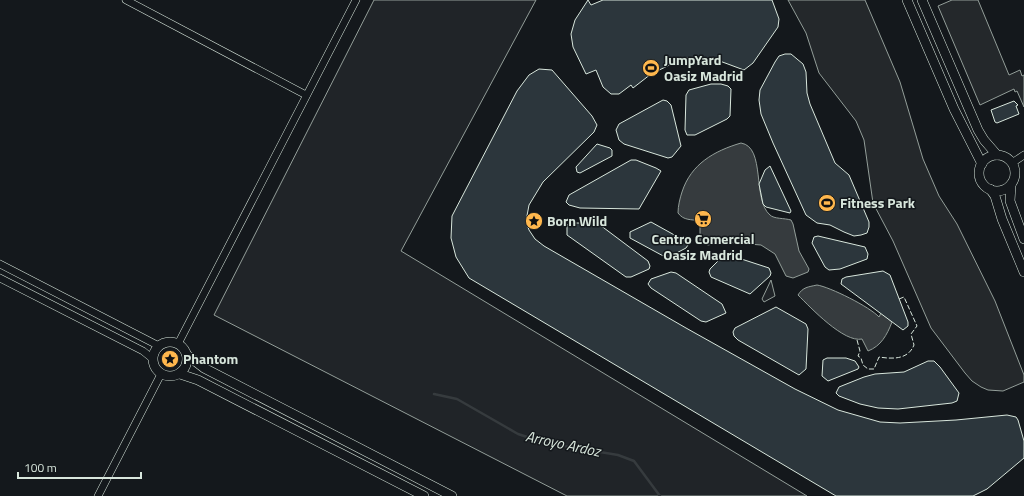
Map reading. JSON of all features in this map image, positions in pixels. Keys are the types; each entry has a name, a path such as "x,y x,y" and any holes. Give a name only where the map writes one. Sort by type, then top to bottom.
{"street":[{"path":"126,0 306,95"},
{"path":"178,344 356,0"},
{"path":"907,0 954,109 982,164"},
{"path":"922,0 978,130 984,140 997,155"},
{"path":"997,155 1005,156 1012,163 1015,175 1010,185 1005,189 997,191 984,185 980,178 979,172 986,159 997,155"},
{"path":"1012,163 1024,155"},
{"path":"1010,185 1010,201 1024,239"},
{"path":"990,189 995,196 1002,219 1024,272"},
{"path":"0,264 159,346"},
{"path":"0,278 143,351 153,359"},
{"path":"424,496 198,380 180,374 171,376 161,374 155,368 153,359 154,354 159,346 168,342 178,344 187,355 204,368 452,496"},
{"path":"180,374 186,365 187,355"},
{"path":"98,496 161,374"}],"shaded area":[{"path":"374,0 536,0 401,251 807,496 567,496 214,315"},
{"path":"788,0 865,0 900,82 923,159 939,196 957,224 995,301 1024,375 1024,382 1003,391 988,390 981,387 972,381 965,373 931,328 893,241 873,203 864,140 856,121 819,73 806,33"},
{"path":"952,0 978,0 1009,75 1020,70 1022,76 1024,75 1024,107 1017,91 1015,92 1014,89 980,105 938,6"},
{"path":"741,143 749,147 754,154 761,198 765,208 772,216 791,220 799,251 809,269 808,272 793,278 786,276 775,254 761,245 724,242 708,245 700,241 700,221 685,219 678,213 682,192 686,182 698,166 722,150"},
{"path":"771,280 775,296 764,302 762,299"},
{"path":"817,285 831,289 850,298 879,317 881,313 892,322 886,336 877,346 868,351 862,339 855,339 846,336 837,330 819,316 798,295 804,289"}],"building":[{"path":"588,0 591,5 603,0 772,0 779,19 778,27 753,63 744,70 717,60 699,57 684,58 651,74 633,88 631,85 619,94 611,94 603,87 596,70 586,74 573,47 571,34 575,20"},
{"path":"791,54 803,64 806,72 807,93 810,104 835,163 849,175 869,222 867,233 854,236 830,225 817,223 806,215 773,143 761,114 759,100 760,90 779,56"},
{"path":"539,69 552,70 592,116 597,125 594,132 543,182 529,205 526,221 529,230 535,239 544,246 686,328 795,389 838,410 880,422 900,423 1007,415 1016,417 1024,441 1024,458 987,489 973,496 836,496 469,278 456,257 451,238 452,216 517,91 529,75"},
{"path":"711,84 721,84 728,86 731,89 730,116 727,119 695,135 687,135 685,130 686,95 689,90"},
{"path":"663,100 667,101 671,105 681,146 672,157 668,158 624,144 619,140 616,130 619,124"},
{"path":"1014,101 1018,105 1016,106 1019,114 997,123 995,122 991,110"},
{"path":"597,144 610,148 612,150 612,156 580,173 577,172 576,167"},
{"path":"631,160 636,160 661,171 639,209 580,208 569,205 566,202 569,195"},
{"path":"770,166 791,211 790,213 766,207 763,204 759,184 765,170"},
{"path":"651,222 687,242 688,245 686,248 667,258 630,238 630,232"},
{"path":"570,223 592,223 600,225 648,261 650,266 649,269 631,277 626,277 567,235 567,225"},
{"path":"818,236 865,247 868,254 867,259 840,269 829,270 825,267 812,243 814,237"},
{"path":"726,254 769,268 771,273 770,276 750,294 711,277 709,272 710,269"},
{"path":"883,271 890,275 908,322 908,326 903,330 841,284 842,279 846,277"},
{"path":"671,272 676,273 722,304 726,313 706,322 701,321 651,288 648,284 651,279"},
{"path":"776,307 806,324 808,329 806,369 799,375 738,340 734,336 733,332 735,328"},
{"path":"827,358 846,358 855,361 859,367 858,369 828,381 822,376 823,360"},
{"path":"928,361 934,361 940,367 959,393 957,401 952,403 898,409 878,408 860,404 839,396 836,393 839,387 864,377 875,374 904,372"}],"waterway":[{"name":"Arroyo Ardoz","path":"434,394 457,399 518,434 546,443 618,455 634,461 660,496"}],"fence":[{"path":"857,340 860,351 858,356 861,358 863,365 868,369 874,369 879,357 894,358 904,356 908,353 914,345 911,334 917,326 904,297 899,299"}],"place":[{"name":"JumpYard Oasiz Madrid","path":"651,68"},
{"name":"Fitness Park","path":"827,203"},
{"name":"Centro Comercial Oasiz Madrid","path":"703,219"},
{"name":"Born Wild","path":"534,221"},
{"name":"Phantom","path":"170,359"}]}
